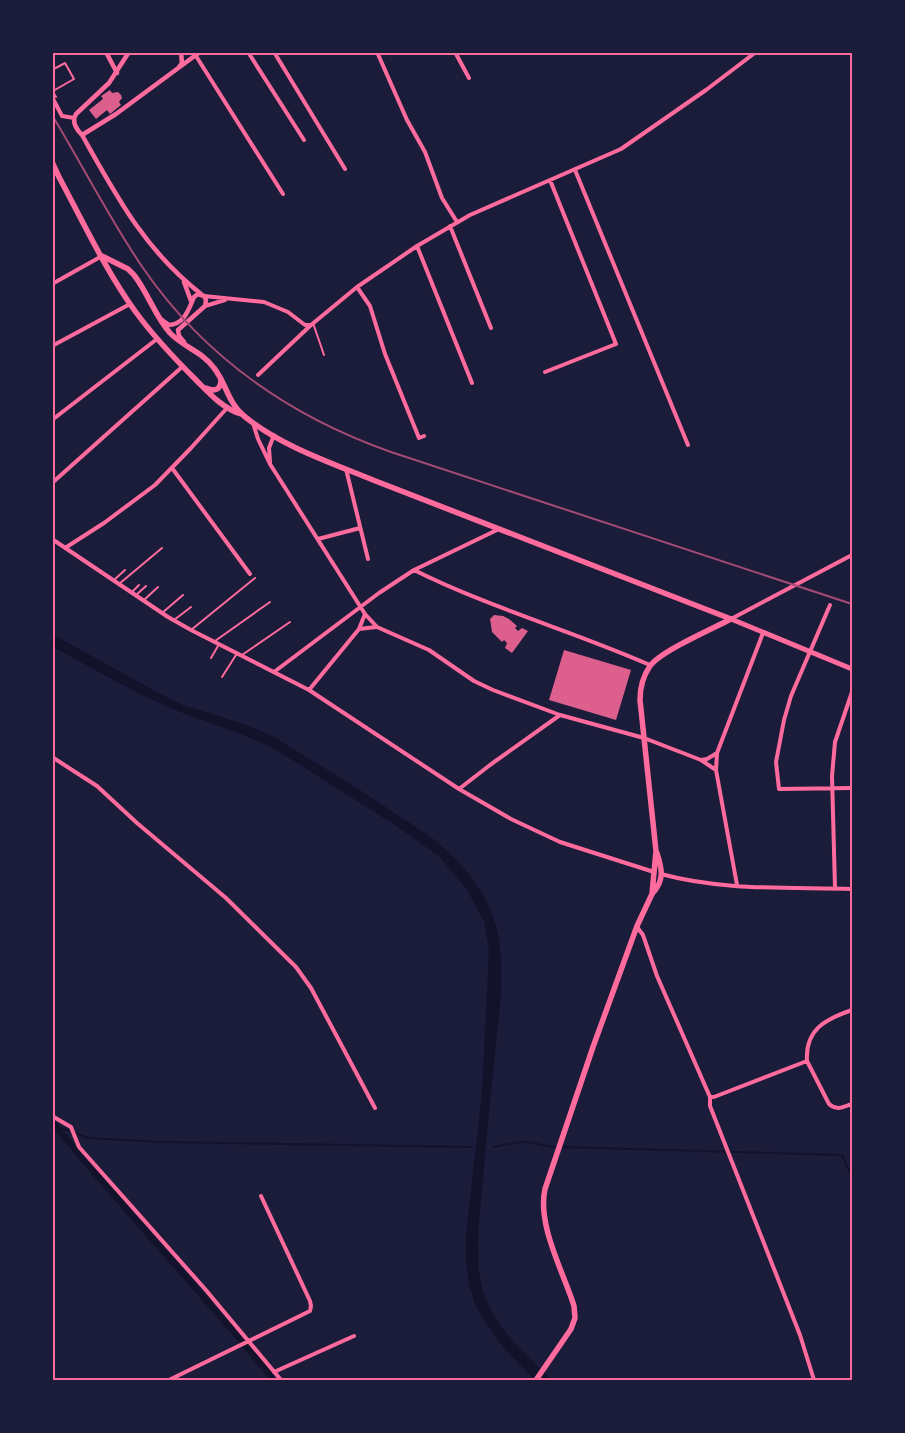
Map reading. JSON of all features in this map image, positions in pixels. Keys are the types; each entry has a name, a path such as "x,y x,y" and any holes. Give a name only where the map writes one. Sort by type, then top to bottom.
{"main road":[{"path":"52,162 130,304 182,367 227,408 243,415"},
{"path":"52,170 59,177"},
{"path":"102,256 128,269 139,281 159,318 171,334 208,362 221,377 232,404 252,422 274,436 346,469 731,619 763,634 852,669"},
{"path":"115,279 117,270 122,268 128,269"},
{"path":"204,387 213,391 218,389 221,377"},
{"path":"536,1380 574,1324 575,1312 542,1212 545,1189 593,1047 637,926 652,894 661,882 662,875 656,850 640,695 643,680 650,665 661,656 731,619"},
{"path":"652,894 656,850"}],"street":[{"path":"106,52 117,72"},
{"path":"129,52 109,83 79,110 74,118 74,125 82,135 133,223 182,279 202,295 207,303 205,306"},
{"path":"179,69 182,63 181,52"},
{"path":"248,52 304,140"},
{"path":"274,52 345,169"},
{"path":"377,52 407,120 425,152 442,198 457,222"},
{"path":"455,52 469,78"},
{"path":"258,375 312,324 358,288 418,246 457,222 575,170 628,144 706,90 756,52"},
{"path":"82,135 116,114 198,54 283,194"},
{"path":"54,97 62,116 74,118"},
{"path":"575,170 688,445"},
{"path":"545,372 616,344 550,180"},
{"path":"450,226 491,328"},
{"path":"418,246 472,383"},
{"path":"52,284 102,256"},
{"path":"182,279 192,302"},
{"path":"358,288 370,306 384,354 419,438 424,436"},
{"path":"189,316 194,297 202,295 256,301 272,305 288,312 304,325 312,324"},
{"path":"159,318 169,325 178,326 205,306 227,299"},
{"path":"52,346 130,304"},
{"path":"178,326 179,336 187,346"},
{"path":"52,420 157,339"},
{"path":"52,483 182,367"},
{"path":"65,548 104,523 148,490 172,468 227,408"},
{"path":"252,422 270,464 365,614 376,627 429,650 482,686 560,715 644,738 701,760 716,770"},
{"path":"270,464 269,448 274,436"},
{"path":"172,468 250,574"},
{"path":"346,469 368,559"},
{"path":"318,539 360,528"},
{"path":"274,672 379,593 414,570 500,529"},
{"path":"52,539 162,613 191,630 309,690 459,789 511,819 560,842 662,875 702,882 852,889"},
{"path":"731,619 852,555"},
{"path":"414,570 499,607 650,665"},
{"path":"830,605 791,696 779,741 776,762 779,789 852,788"},
{"path":"309,690 359,629 365,614"},
{"path":"359,629 376,627"},
{"path":"737,885 716,770 717,753 763,634"},
{"path":"835,888 831,788 835,742 852,692"},
{"path":"459,789 490,764 560,715"},
{"path":"701,760 717,753"},
{"path":"52,757 97,786 137,823 226,898 296,967 312,988 375,1108"},
{"path":"637,926 643,935 657,976 710,1097 710,1106 728,1155 800,1336 814,1380"},
{"path":"852,1010 831,1018 812,1034 808,1043 807,1061 829,1104 833,1108 838,1109 852,1104"},
{"path":"710,1097 807,1061"},
{"path":"52,1116 71,1127 79,1147 281,1380"},
{"path":"169,1380 310,1311 311,1306 262,1196"},
{"path":"274,1372 354,1336"}],"lane":[{"path":"52,70 65,63 74,79 53,90 54,97"},
{"path":"312,324 324,354"},
{"path":"119,584 162,548"},
{"path":"114,580 125,570"},
{"path":"191,630 255,578"},
{"path":"134,593 139,585"},
{"path":"134,593 146,586"},
{"path":"144,600 158,587"},
{"path":"162,613 183,595"},
{"path":"211,658 217,643 270,602"},
{"path":"174,620 191,607"},
{"path":"242,655 290,622"},
{"path":"222,677 237,653"}],"shaded area":[{"path":"52,634 183,705 247,725 274,737 428,835 458,861 475,882 493,917 498,934 501,970 500,1009 478,1234 480,1275 486,1299 498,1322 515,1343 552,1380 535,1380 503,1347 475,1304 469,1284 466,1264 466,1234 482,1093 489,950 484,921 467,890 440,857 395,825 275,749 175,710 128,688 53,647"}],"building":[{"path":"110,90 112,93 118,92 121,95 122,98 119,102 121,105 110,114 107,110 96,119 89,110 103,99 101,96"},
{"path":"494,615 509,619 517,626 515,628 518,631 522,628 528,631 512,653 505,648 507,643 504,640 502,642 492,632 490,619"},
{"path":"564,650 631,670 616,720 549,700"}],"waterway":[{"path":"52,1122 274,1380"},
{"path":"55,1126 89,1138 160,1142 473,1147"},
{"path":"494,1147 525,1142 557,1147"},
{"path":"561,1147 842,1155 852,1177"}],"railway":[{"path":"52,115 119,231 167,300 194,330 222,356 284,402 318,421 391,452 852,604"}]}
